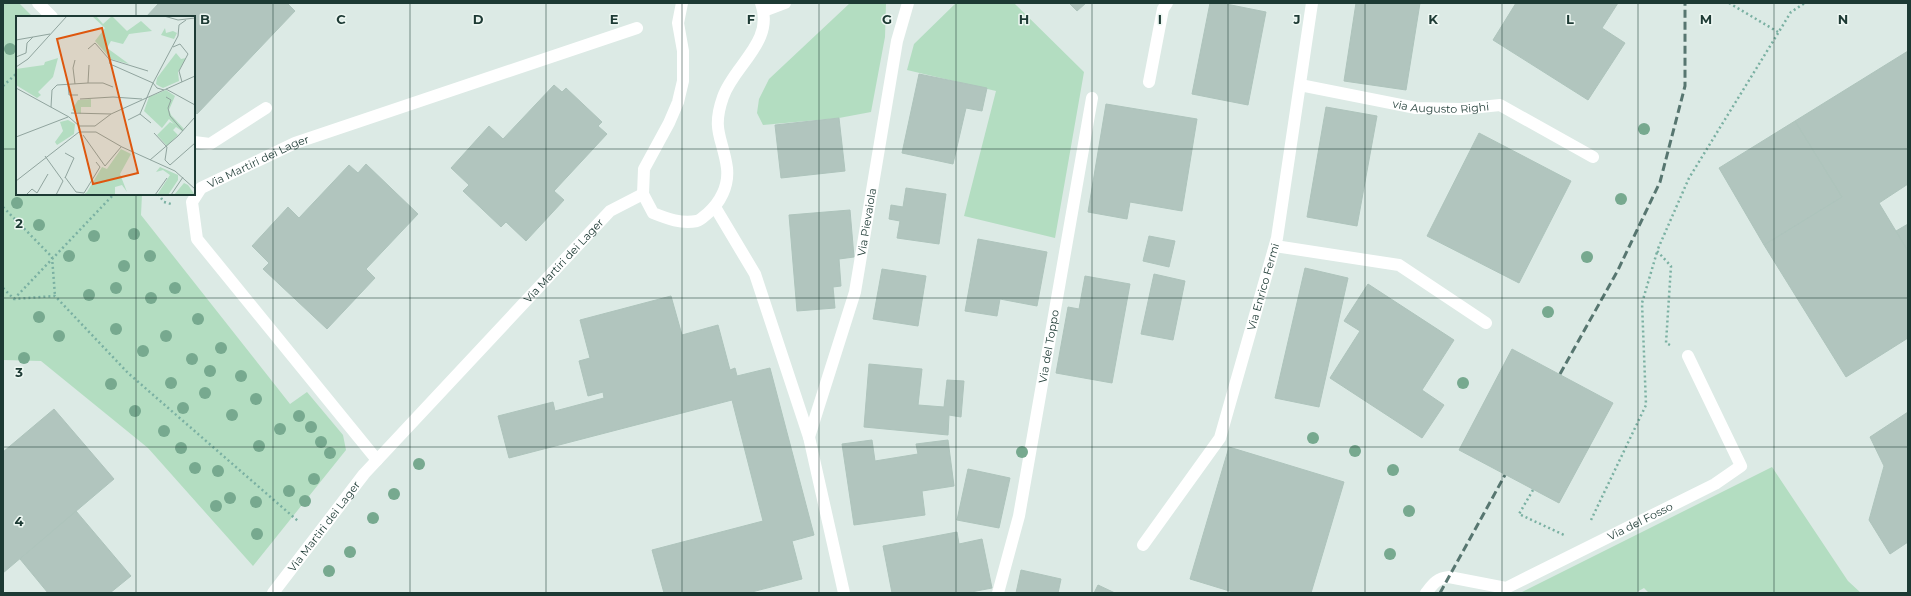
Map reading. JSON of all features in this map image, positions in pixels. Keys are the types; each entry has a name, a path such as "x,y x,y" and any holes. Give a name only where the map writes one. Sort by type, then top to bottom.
{"street":[{"path":"38,3 51,16"},
{"path":"682,3 678,23 683,51 683,81 678,102 669,123 644,169 643,194 653,213 673,222 699,221 716,207 725,191 727,169 717,133 718,111 727,84 754,52 764,26 762,7 785,3"},
{"name":"Via Pievaiola","path":"809,437 855,292 897,41 908,3"},
{"path":"1149,82 1163,9 1167,3"},
{"name":"Via Enrico Fermi","path":"1143,545 1220,438 1275,246 1312,3"},
{"name":"Via Martiri dei Lager","path":"377,460 197,240 192,202 195,197 201,188 295,143 637,28"},
{"name":"via Augusto Righi","path":"1300,85 1416,108 1461,109 1500,105 1593,157"},
{"name":"Via del Toppo","path":"998,593 1019,516 1092,98"},
{"path":"195,142 210,144 266,108"},
{"name":"Via Martiri dei Lager","path":"273,593 364,474 610,211 643,194"},
{"path":"716,207 755,274 809,437 844,593"},
{"path":"1275,246 1398,265 1486,323"},
{"name":"Via del Fosso","path":"1426,593 1434,582 1442,577 1449,577 1503,590 1578,548 1715,484 1741,466 1688,356"}],"path":[{"path":"1729,3 1778,32"},
{"path":"1533,490 1519,514 1578,548 1646,405 1642,303 1657,251 1690,178 1791,12 1805,3"},
{"path":"3,86 16,74"},
{"path":"14,299 113,195"},
{"path":"3,207 52,258 55,296 128,373 298,521"},
{"path":"1657,251 1671,266 1666,343 1688,356"},
{"path":"3,288 14,299 55,296"}],"green space":[{"path":"3,3 19,3 32,16 16,16 16,195 142,195 141,215 290,404 307,392 343,435 346,450 253,566 148,448 41,361 3,360"},
{"path":"850,3 886,3 885,37 871,112 839,118 763,125 757,113 759,99 769,79"},
{"path":"956,3 1014,3 1084,72 1055,238 964,216 996,91 907,70 914,44"},
{"path":"1772,467 1848,581 1861,593 1649,593 1644,588 1635,593 1520,593"}],"building":[{"path":"159,3 287,3 295,11 197,114 195,112 195,16 147,16"},
{"path":"1069,3 1086,3 1077,11"},
{"path":"1210,3 1221,3 1266,12 1248,105 1192,94"},
{"path":"1356,3 1420,3 1406,90 1344,81"},
{"path":"1516,3 1618,3 1602,28 1625,43 1588,100 1493,40"},
{"path":"1908,51 1908,184 1879,203 1908,251 1908,338 1846,377 1764,245 1842,197 1795,121"},
{"path":"919,74 987,88 982,111 966,108 953,164 902,153"},
{"path":"554,85 562,92 566,88 602,122 598,126 607,134 554,191 564,200 526,241 506,222 501,227 463,191 469,185 451,168 489,126 503,139"},
{"path":"1106,104 1197,119 1182,211 1130,202 1127,219 1088,212"},
{"path":"1326,107 1377,116 1357,226 1307,217"},
{"path":"839,118 845,171 781,178 775,125"},
{"path":"1795,121 1842,197 1764,245 1719,168"},
{"path":"1479,133 1571,181 1519,283 1427,236"},
{"path":"366,164 418,214 366,269 375,278 327,329 263,269 269,263 252,246 288,207 299,218 349,165 358,173"},
{"path":"906,188 946,194 939,244 897,238 900,221 889,219 891,205 903,207"},
{"path":"850,210 854,257 839,259 841,286 833,287 835,308 797,311 789,215"},
{"path":"1908,224 1908,251 1896,231"},
{"path":"1149,236 1175,241 1169,267 1143,261"},
{"path":"978,239 1047,252 1037,306 1000,299 997,316 965,311"},
{"path":"1305,268 1348,278 1319,407 1275,398"},
{"path":"882,269 926,276 918,326 873,319"},
{"path":"1154,274 1185,281 1173,340 1141,334"},
{"path":"1085,276 1130,284 1112,383 1056,373 1068,307 1079,309"},
{"path":"1368,284 1454,340 1422,390 1444,405 1422,438 1330,378 1360,331 1344,321"},
{"path":"671,296 682,335 718,325 730,370 735,368 737,376 770,368 814,535 792,541 802,579 748,593 664,593 652,550 763,521 732,400 509,458 498,416 553,402 555,411 604,398 603,392 588,396 579,361 590,358 580,320"},
{"path":"1512,349 1613,403 1559,503 1459,450"},
{"path":"869,364 922,369 918,405 944,407 947,380 964,381 961,417 949,415 948,435 864,427"},
{"path":"54,409 114,479 3,573 3,452"},
{"path":"1908,412 1908,542 1890,554 1869,520 1884,466 1870,437"},
{"path":"872,440 875,461 918,454 916,444 948,440 954,486 922,491 925,515 854,525 842,444"},
{"path":"1229,447 1344,482 1311,593 1236,593 1190,579"},
{"path":"968,469 1010,478 999,528 957,520"},
{"path":"76,511 131,576 110,593 48,593 20,559"},
{"path":"957,532 959,544 982,539 992,588 966,593 892,593 883,546"},
{"path":"1021,570 1061,579 1058,593 1016,593"},
{"path":"1098,585 1115,593 1094,593"}],"railway":[{"path":"1560,374 1618,270 1660,182 1685,86 1685,3"},
{"path":"1440,593 1505,475"}]}
